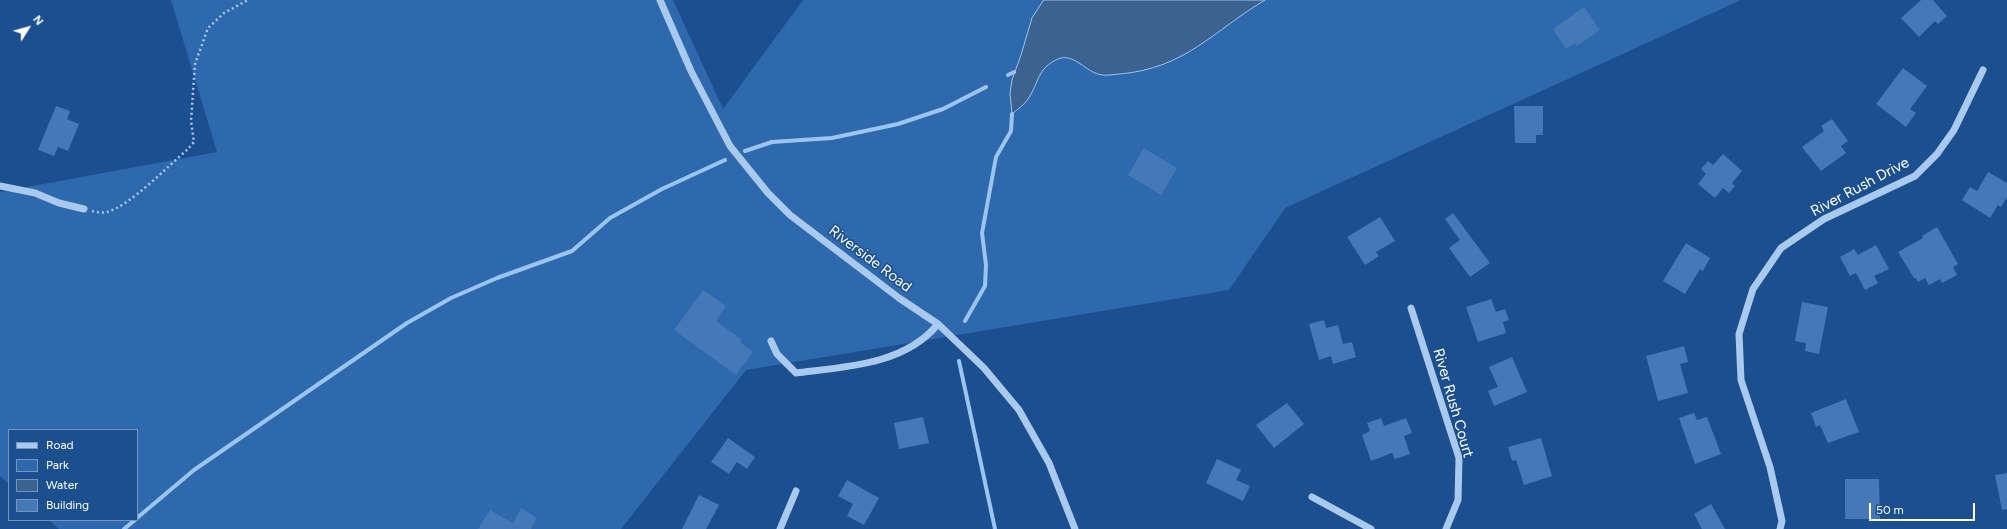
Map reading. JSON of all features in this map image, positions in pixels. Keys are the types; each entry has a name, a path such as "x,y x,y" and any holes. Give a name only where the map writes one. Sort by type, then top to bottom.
{"street":[{"name":"Riverside Road","path":"660,0 691,71 730,146 768,193 790,215 899,298 938,324 984,368 1019,410 1049,463 1075,529"},
{"name":"River Rush Drive","path":"1780,529 1782,522 1770,467 1742,380 1739,334 1753,289 1781,248 1824,218 1915,176 1937,154 1954,130 1983,70"},
{"path":"0,186 36,193 59,203 84,209"},
{"name":"River Rush Court","path":"1411,308 1459,458 1458,500 1446,529"},
{"path":"770,341 777,354 796,373 862,365 890,356 903,351 927,337 938,324"},
{"path":"780,529 796,491"},
{"path":"1312,497 1371,529"}],"path":[{"path":"84,209 99,213 107,212 133,197 194,142 191,121 195,64 208,28 224,13 248,0"}],"green space":[{"path":"171,0 673,0 723,109 803,0 1741,0 1285,208 1229,290 746,370 621,529 59,529 50,521 138,521 138,429 8,429 8,483 0,476 0,192 217,152"}],"water":[{"path":"1044,0 1265,0 1181,56 1163,64 1143,70 1102,75 1091,71 1075,60 1069,58 1058,59 1042,71 1028,99 1012,114 1010,93 1012,80 1032,18"}],"building":[{"path":"1921,0 1933,0 1947,16 1938,24 1935,21 1919,37 1901,18"},
{"path":"1584,7 1600,30 1577,46 1575,43 1566,49 1553,29"},
{"path":"1903,68 1927,86 1910,109 1916,113 1906,127 1876,104"},
{"path":"56,106 70,111 67,119 79,124 68,151 58,147 54,156 38,150"},
{"path":"1514,106 1543,106 1543,135 1536,135 1536,143 1515,143"},
{"path":"1832,119 1848,141 1841,146 1846,153 1821,171 1802,147 1824,131 1821,126"},
{"path":"1144,148 1177,168 1161,195 1128,175"},
{"path":"1723,154 1742,171 1732,183 1735,186 1729,193 1723,188 1715,198 1698,184 1706,174 1701,169 1708,161 1713,165"},
{"path":"1988,172 2007,183 2007,197 2001,207 1998,205 1990,218 1962,200 1970,187 1977,191"},
{"path":"1453,213 1490,263 1470,277 1449,248 1460,240 1445,219"},
{"path":"1380,217 1395,241 1376,252 1379,256 1365,265 1347,237"},
{"path":"1937,227 1958,264 1953,267 1957,275 1942,283 1940,279 1929,285 1925,278 1918,282 1916,278 1914,278 1898,252 1923,238 1922,236"},
{"path":"1686,243 1710,258 1703,271 1700,269 1685,294 1663,281"},
{"path":"1876,245 1889,269 1874,276 1878,283 1865,290 1856,273 1850,276 1840,257 1854,249 1858,255"},
{"path":"703,290 726,306 716,321 742,340 740,342 753,352 736,375 674,330"},
{"path":"1491,299 1496,312 1505,309 1509,320 1503,322 1506,333 1478,342 1466,307"},
{"path":"1802,302 1828,307 1819,354 1805,351 1806,343 1795,341"},
{"path":"1324,320 1326,328 1338,325 1343,344 1352,342 1356,357 1333,364 1331,356 1319,360 1309,324"},
{"path":"1684,346 1688,362 1680,364 1688,393 1658,401 1646,356"},
{"path":"1512,357 1527,392 1494,406 1488,391 1498,387 1489,367"},
{"path":"1846,399 1859,432 1828,443 1820,425 1816,427 1811,413"},
{"path":"1287,403 1304,424 1274,448 1256,425"},
{"path":"1694,413 1697,420 1707,417 1721,454 1695,464 1679,418"},
{"path":"923,417 929,443 899,449 894,423"},
{"path":"1381,418 1384,426 1406,418 1412,433 1404,436 1410,454 1395,459 1392,453 1371,461 1362,435 1370,431 1367,423"},
{"path":"728,438 755,457 747,469 737,462 729,474 711,462"},
{"path":"1541,438 1552,476 1524,485 1516,460 1512,461 1508,447"},
{"path":"1217,459 1241,470 1236,480 1250,486 1243,501 1206,483"},
{"path":"2007,473 2007,509 2002,510 1995,475"},
{"path":"1845,479 1879,479 1880,519 1845,519"},
{"path":"847,480 879,498 864,525 847,516 853,504 838,496"},
{"path":"699,495 719,505 706,529 682,529"},
{"path":"1711,504 1725,529 1702,529 1694,514"},
{"path":"521,508 537,518 531,529 478,529 490,510 513,523"}],"waterway":[{"path":"1008,75 1014,72"},
{"path":"745,151 772,142 832,138 898,124 943,109 986,87"},
{"path":"965,321 985,286 986,265 982,233 996,157 1011,131 1012,114"},
{"path":"138,517 194,470 407,323 451,298 497,278 572,251 610,218 662,189 725,160"},
{"path":"959,361 995,529"},
{"path":"124,529 134,521"}]}
